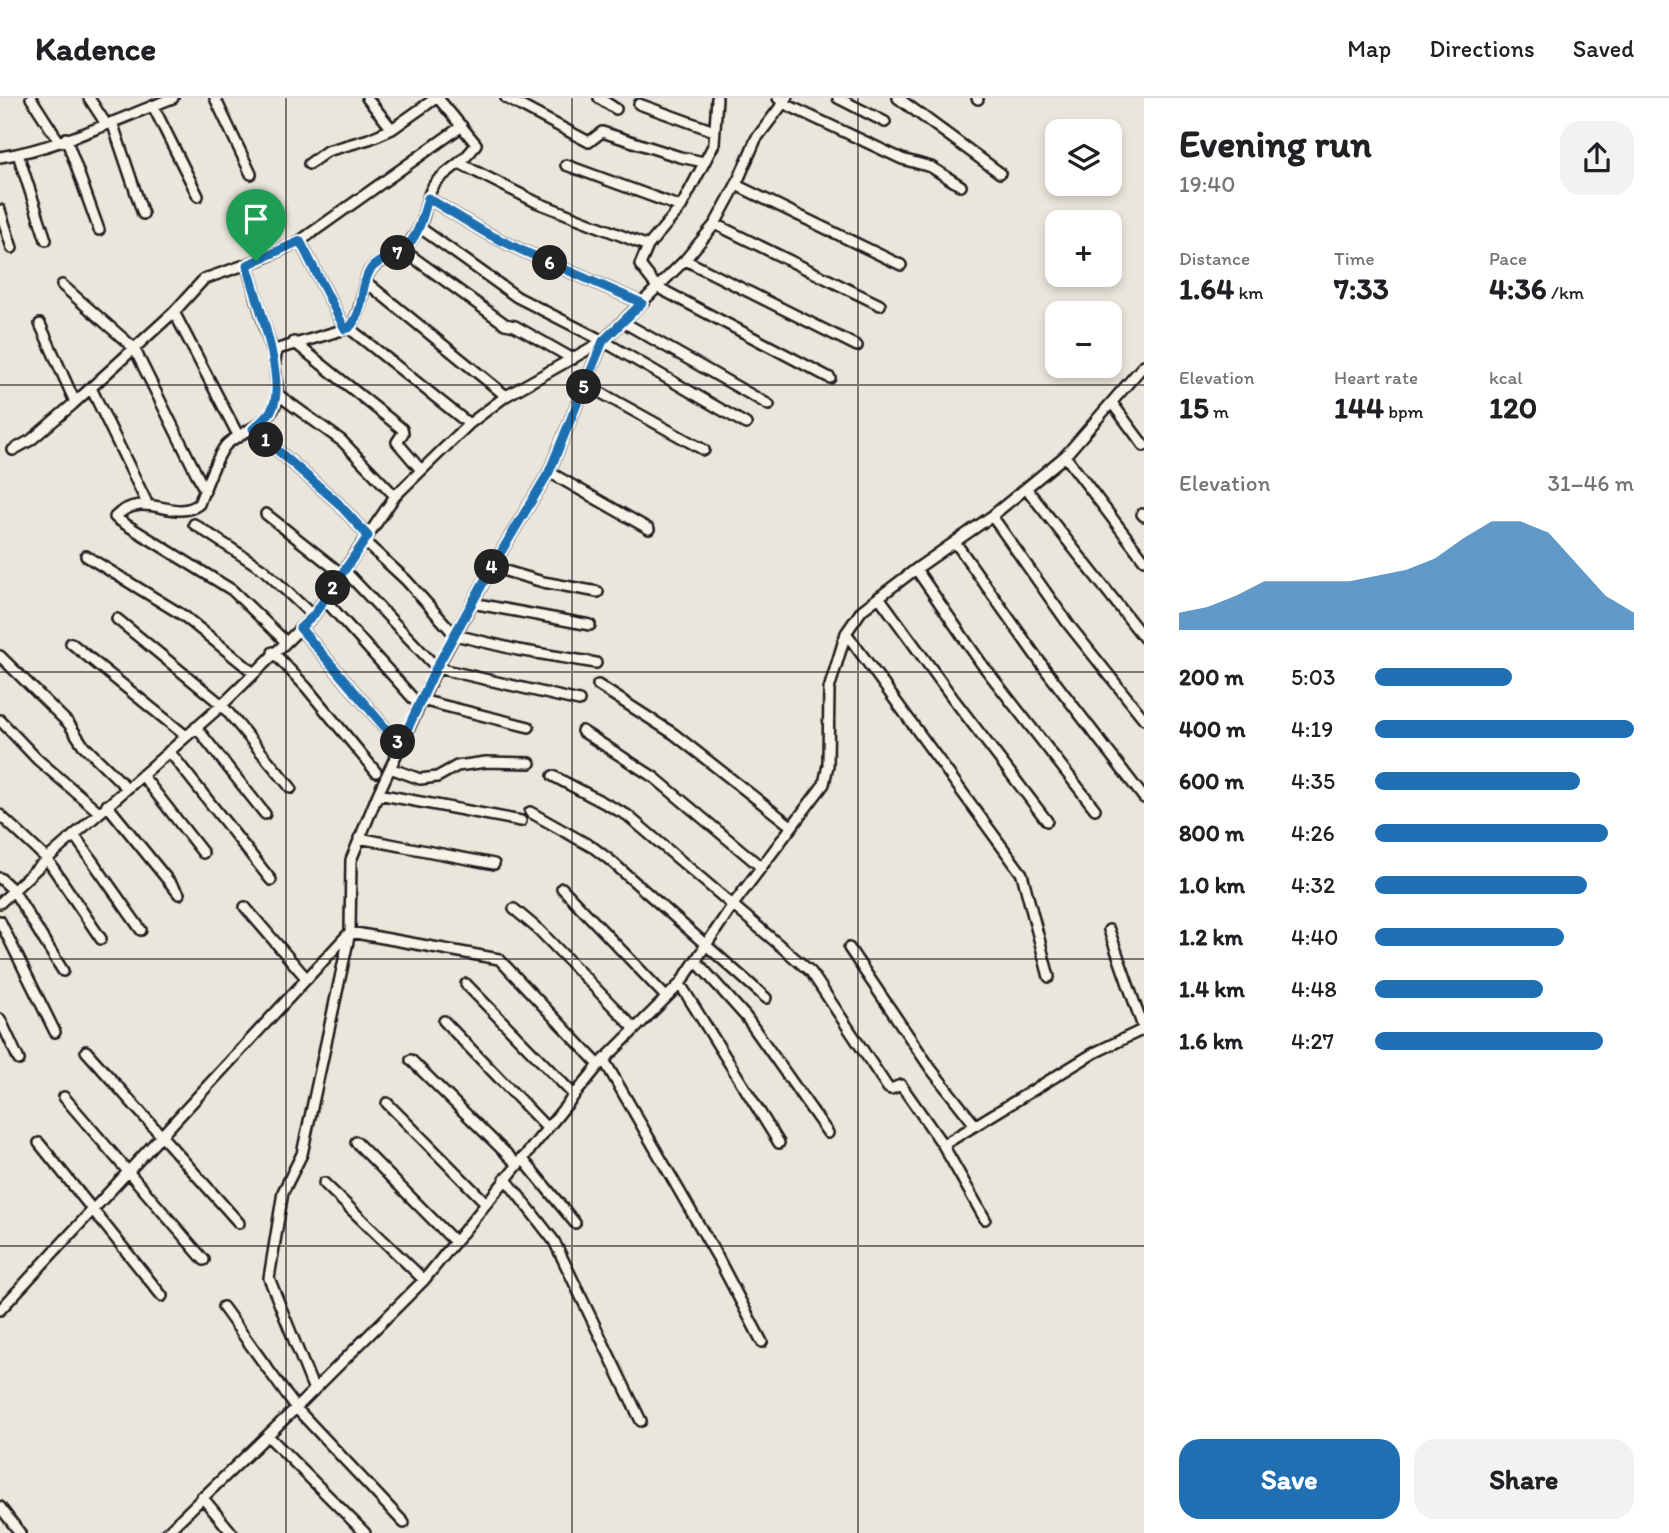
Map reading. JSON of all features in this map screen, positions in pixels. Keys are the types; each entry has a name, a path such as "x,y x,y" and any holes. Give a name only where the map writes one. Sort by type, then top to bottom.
{"street":[{"path":"31,98 62,139 99,230"},
{"path":"89,98 109,123 143,214"},
{"path":"144,98 151,106 198,196"},
{"path":"0,157 18,154 109,123 173,98"},
{"path":"215,98 251,174"},
{"path":"367,98 392,129"},
{"path":"274,358 278,349 294,342 347,329 362,306 372,267 403,250 419,227 436,182 472,152 476,144 437,98 392,129 327,151 309,164"},
{"path":"506,98 589,142 602,132 704,162"},
{"path":"599,98 616,109"},
{"path":"717,98 714,144 681,207 648,246 639,265 657,288 830,378"},
{"path":"838,98 886,122"},
{"path":"898,98 1000,173"},
{"path":"0,903 222,705 313,616 395,496 469,424 506,396 603,341 685,260 715,224 756,139 783,100 902,159 931,167 961,186"},
{"path":"639,104 714,131"},
{"path":"13,450 31,440 91,388 174,312 204,279 247,265 300,241 462,126"},
{"path":"18,154 46,240"},
{"path":"460,163 536,202 648,246"},
{"path":"566,165 681,207"},
{"path":"736,185 901,265"},
{"path":"428,198 486,233 642,303"},
{"path":"0,210 12,248"},
{"path":"715,224 880,305"},
{"path":"419,227 517,297 603,341 746,424"},
{"path":"300,241 347,329 469,424"},
{"path":"403,250 505,324 515,326 573,359"},
{"path":"685,260 857,346"},
{"path":"247,265 274,358 277,394 274,408 253,429 223,448 199,504 192,509 182,511 139,504 116,518 232,590 285,641"},
{"path":"366,282 506,396"},
{"path":"62,285 134,348 205,491"},
{"path":"174,312 239,437"},
{"path":"623,321 769,405"},
{"path":"40,324 75,402"},
{"path":"314,1390 269,1278 283,1192 302,1154 350,932 351,860 436,668 549,472 603,341"},
{"path":"294,342 402,429 403,433 397,442 421,470"},
{"path":"166,1533 268,1436 424,1280 601,1062 680,984 732,906 827,778 829,689 846,633 862,610 992,516 1065,456 1144,365"},
{"path":"585,384 704,450"},
{"path":"91,388 146,501"},
{"path":"277,394 342,441 395,496"},
{"path":"1112,403 1144,446"},
{"path":"253,429 337,502 366,539 455,635 518,650 596,663"},
{"path":"1065,456 1144,560"},
{"path":"549,472 649,529"},
{"path":"1026,488 1144,638"},
{"path":"266,514 344,573 436,668 579,701"},
{"path":"992,516 1069,625 1144,719"},
{"path":"194,524 264,570 313,616"},
{"path":"955,542 1045,669 1144,798"},
{"path":"86,556 184,616 254,673"},
{"path":"492,567 543,582 598,592"},
{"path":"916,569 981,663 1095,808"},
{"path":"879,597 1047,821"},
{"path":"325,600 420,703 529,727"},
{"path":"472,603 590,625"},
{"path":"117,619 222,705 291,788"},
{"path":"300,628 400,745"},
{"path":"846,633 1022,874 1049,977"},
{"path":"71,643 186,736"},
{"path":"274,652 376,772"},
{"path":"0,656 69,724 83,745 127,788"},
{"path":"598,685 674,734 791,826"},
{"path":"0,720 37,759 99,812"},
{"path":"196,727 265,814"},
{"path":"582,731 654,778 761,867"},
{"path":"169,751 271,880"},
{"path":"390,768 420,779 437,778 457,766 486,762 530,763"},
{"path":"142,775 204,853"},
{"path":"553,776 627,815 811,972 888,1088 901,1085 943,1145 985,1219"},
{"path":"378,794 521,821"},
{"path":"107,805 179,894"},
{"path":"530,812 594,848 611,861 766,998"},
{"path":"0,815 47,859 101,939"},
{"path":"74,835 141,930"},
{"path":"359,838 494,864"},
{"path":"0,878 13,890 64,971"},
{"path":"562,887 666,997"},
{"path":"245,906 307,979"},
{"path":"514,909 539,930 635,1029"},
{"path":"0,921 55,1032"},
{"path":"943,1145 1094,1053 1144,1029 1108,930"},
{"path":"0,1310 350,932"},
{"path":"350,932 499,959 601,1062 718,1258 762,1342"},
{"path":"849,948 931,1069 975,1125"},
{"path":"696,961 746,1017 828,1133"},
{"path":"466,984 574,1095"},
{"path":"680,984 779,1143"},
{"path":"0,1019 19,1060"},
{"path":"444,1021 547,1128"},
{"path":"86,1051 239,1223"},
{"path":"411,1060 519,1161 575,1223"},
{"path":"64,1097 204,1260"},
{"path":"387,1103 486,1203"},
{"path":"355,1142 455,1242"},
{"path":"38,1143 162,1296"},
{"path":"505,1178 554,1241 641,1421"},
{"path":"324,1183 424,1280"},
{"path":"223,1307 296,1408 404,1523"},
{"path":"268,1436 365,1533"},
{"path":"202,1497 232,1533"},
{"path":"0,1507 20,1533"}],"route":[{"path":"428,198 486,233 642,303 603,341 549,472 436,668 400,745 300,628 313,616 368,536 337,502 253,429 274,408 277,394 274,358 247,265 256,261 300,241 345,329 349,328 362,306 372,267 408,245 419,227 428,198"}]}
